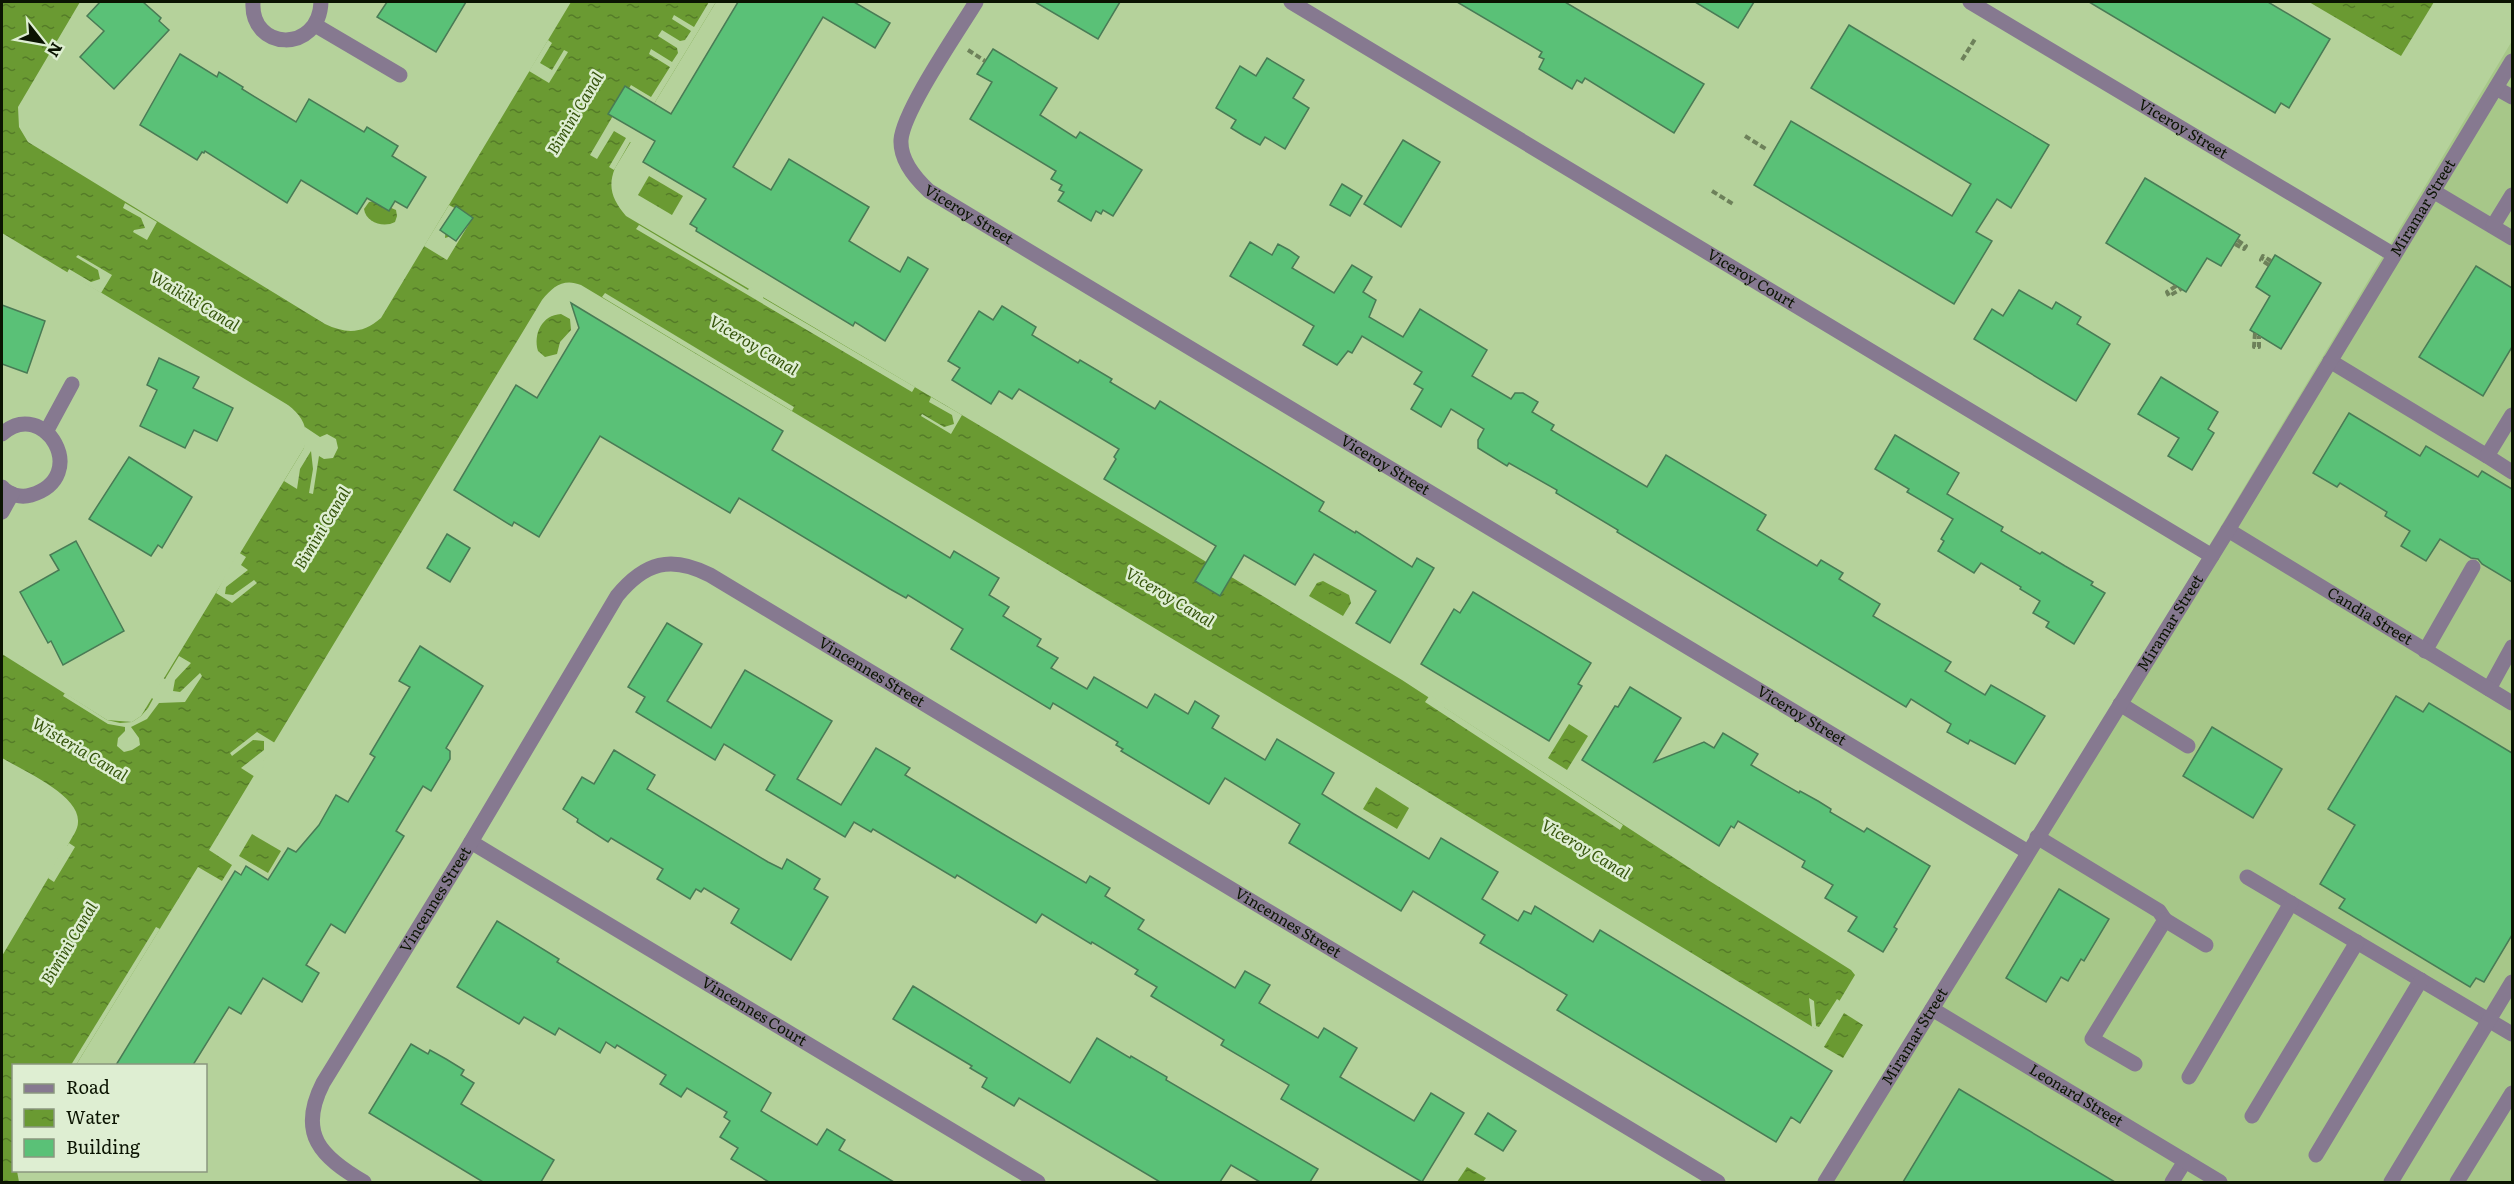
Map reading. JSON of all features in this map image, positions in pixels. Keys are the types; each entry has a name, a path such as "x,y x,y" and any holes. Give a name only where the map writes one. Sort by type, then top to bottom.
{"street":[{"path":"253,2 255,20 269,36 290,40 301,37 315,26 321,2"},
{"name":"Viceroy Street","path":"976,2 910,111 902,132 903,152 907,162 919,182 929,191 2028,852"},
{"name":"Viceroy Court","path":"1291,2 2212,556"},
{"name":"Viceroy Street","path":"1970,2 2394,255"},
{"path":"315,26 400,75"},
{"name":"Miramar Street","path":"1825,1182 2228,530 2512,61"},
{"path":"2496,88 2512,97"},
{"path":"2433,191 2512,238"},
{"path":"2493,226 2512,195"},
{"path":"2330,361 2512,472"},
{"path":"46,432 72,384"},
{"path":"2487,456 2512,415"},
{"path":"2,434 14,426 25,424 46,432 54,440 59,450 59,472 47,487 36,493 20,496 7,490 2,512"},
{"name":"Candia Street","path":"2228,530 2512,703"},
{"name":"Vincennes Street","path":"364,1182 337,1166 320,1148 312,1126 315,1098 617,596 634,578 655,566 666,563 685,564 710,575 1718,1182"},
{"path":"2425,651 2473,567"},
{"path":"2489,689 2512,647"},
{"path":"2120,704 2188,746"},
{"path":"2037,837 2159,910 2165,920 2206,945"},
{"name":"Vincennes Court","path":"471,842 1038,1182"},
{"path":"2247,877 2512,1034"},
{"path":"2189,1077 2291,903"},
{"path":"2135,1064 2092,1039 2165,920"},
{"path":"2252,1116 2357,942"},
{"path":"2316,1155 2421,980"},
{"path":"2391,1182 2512,982"},
{"name":"Leonard Street","path":"1932,1009 2220,1182"},
{"path":"2457,1182 2512,1093"},
{"path":"2172,1182 2185,1161"}],"path":[{"path":"1962,60 1975,39"},
{"path":"1745,136 1766,149"},
{"path":"1712,191 1733,204"}],"shaded area":[{"path":"2512,41 2512,1182 1823,1182 2143,656"}],"water":[{"path":"2,2 80,2 18,107 19,127 28,142 325,324 340,330 354,331 368,327 381,318 571,2 716,2 615,168 612,182 613,194 626,216 1402,680 1708,880 1851,970 1855,975 1822,1030 1816,1029 1413,783 581,285 569,282 555,287 542,300 209,850 232,865 222,881 198,867 77,1064 12,1064 12,1172 17,1172 19,1182 2,1182 2,956 73,836 78,822 76,812 70,802 60,793 2,758 2,654 107,720 132,722 141,716 304,448 306,430 298,414 288,405 2,233"},
{"path":"2309,2 2434,2 2401,56"},
{"path":"649,176 683,196 672,215 638,195"},
{"path":"375,201 396,210 395,222 381,224 368,218 364,209 369,202"},
{"path":"561,314 570,319 571,330 560,342 557,354 545,357 538,351 537,345 540,326 554,315"},
{"path":"1323,581 1349,595 1351,603 1343,616 1309,596 1317,583"},
{"path":"1569,724 1588,736 1567,770 1548,758"},
{"path":"1376,787 1409,808 1397,829 1363,809"},
{"path":"252,834 281,851 268,873 239,856"},
{"path":"1844,1013 1863,1025 1843,1058 1824,1047"},
{"path":"1467,1167 1486,1178 1483,1182 1457,1182"}],"pier":[{"path":"709,2 716,2 643,122 645,124 633,143 630,142 614,170 609,167 626,138 614,131 597,159 590,155 631,85 651,97 670,67 649,54 651,49 672,62 678,53 677,48 658,36 662,30 680,41 685,40 691,31 672,19 674,15 694,27"},
{"path":"548,40 552,43 540,63 552,70 564,50 568,52 549,83 529,71"},
{"path":"125,203 157,222 147,240 133,232 145,228 141,218 123,208"},
{"path":"449,205 458,210 446,226 445,238 458,234 469,224 447,260 424,246"},
{"path":"639,225 748,290 750,287 764,295 763,298 915,387 912,392 636,229"},
{"path":"78,255 112,275 101,293 67,273 69,269 91,282 100,279 98,270 76,257"},
{"path":"605,293 794,407 792,411 602,297"},
{"path":"931,397 962,415 951,434 921,416 922,414 944,427 954,424 952,415 929,402"},
{"path":"305,427 320,437 327,434 336,439 338,448 333,458 324,459 319,456 313,494 309,493 313,469 311,451 300,469 297,489 284,481 304,448"},
{"path":"238,552 246,557 241,565 248,570 226,587 225,594 233,595 254,580 257,583 232,603 216,593"},
{"path":"179,656 191,663 175,680 173,691 180,692 200,673 202,676 185,702 159,703 147,719 131,727 139,738 140,745 132,750 124,752 117,746 118,738 125,731 125,727 108,724 63,696 65,693 107,720 120,723 132,722 148,708 153,699 151,697"},
{"path":"1430,695 1445,705 1444,707 1623,825 1620,830 1425,702"},
{"path":"257,732 275,743 263,762 265,764 257,778 241,768 264,750 264,741 253,740 232,756 230,753"},
{"path":"69,843 75,847 54,882 48,878 64,845 67,846"},
{"path":"156,927 160,929 77,1064 72,1064"},
{"path":"1809,998 1814,1001 1816,1026 1819,1027 1837,999 1840,1001 1823,1032 1816,1032 1816,1029 1812,1027"}],"building":[{"path":"100,2 143,2 161,18 159,21 169,30 114,89 80,57 104,31 87,16"},
{"path":"387,2 466,2 436,52 377,17"},
{"path":"738,2 854,2 890,23 875,48 823,17 733,167 771,190 789,159 869,207 849,241 900,272 908,257 928,269 885,341 855,322 853,326 696,231 697,228 690,224 706,199 643,162 655,141 608,114 625,86 671,114"},
{"path":"1035,2 1120,2 1098,39"},
{"path":"1457,2 1565,2 1704,84 1674,133 1585,78 1582,83 1577,80 1572,89 1539,69 1544,59 1539,57 1542,52"},
{"path":"1695,2 1754,2 1738,28"},
{"path":"2089,2 2268,2 2330,39 2289,108 2281,103 2275,113"},
{"path":"1849,25 2049,145 2011,208 1997,199 1976,232 1992,241 1954,304 1754,185 1791,121 1952,216 1971,184 1811,88"},
{"path":"993,49 1057,88 1040,115 1076,138 1080,132 1142,170 1113,216 1103,210 1101,214 1096,211 1091,221 1058,201 1064,192 1059,190 1062,185 1051,179 1056,171 970,119 992,82 977,74"},
{"path":"180,54 217,77 219,72 296,122 309,99 364,132 367,127 398,146 392,156 426,177 407,208 395,201 389,211 367,198 357,214 301,180 287,203 205,151 197,160 140,125"},
{"path":"1267,58 1304,80 1293,98 1309,108 1285,149 1265,137 1260,145 1244,136 1231,128 1236,120 1216,108 1240,66 1256,76"},
{"path":"1403,140 1440,162 1401,227 1364,204"},
{"path":"2145,178 2240,235 2221,266 2207,258 2186,292 2106,243"},
{"path":"1342,184 1362,196 1350,216 1330,205"},
{"path":"456,206 473,218 456,241 440,230"},
{"path":"1250,242 1272,255 1278,244 1289,250 1299,257 1292,268 1334,293 1352,265 1372,277 1363,292 1376,300 1369,317 1403,337 1420,309 1487,350 1472,376 1511,399 1515,393 1523,393 1538,402 1532,412 1554,425 1551,430 1647,487 1666,455 1766,515 1757,530 1817,566 1821,560 1843,573 1839,579 1880,604 1873,616 1951,662 1945,671 1985,695 1991,685 2045,716 2015,764 1970,740 1968,744 1947,732 1951,724 1911,699 1906,707 1617,532 1618,530 1556,493 1557,490 1509,463 1507,466 1478,448 1478,440 1484,429 1451,409 1441,427 1411,409 1423,389 1414,384 1422,372 1362,336 1352,353 1348,351 1337,365 1303,345 1314,326 1230,276"},
{"path":"2275,255 2321,283 2281,349 2250,330 2270,296 2256,287"},
{"path":"2476,266 2512,288 2512,347 2483,396 2419,357"},
{"path":"2019,290 2052,309 2056,302 2081,317 2077,324 2110,344 2076,401 1974,339 1992,309 2003,316"},
{"path":"571,303 783,431 772,450 950,558 954,551 999,578 989,595 1009,607 1003,616 1041,639 1037,646 1058,658 1051,668 1087,689 1094,677 1147,708 1155,694 1188,714 1195,701 1219,716 1212,728 1265,760 1277,739 1334,773 1322,794 1354,814 1429,859 1441,838 1498,872 1482,899 1518,921 1524,911 1531,914 1535,906 1593,942 1600,930 1832,1071 1800,1123 1791,1117 1776,1142 1557,1010 1567,995 1480,943 1485,935 1413,891 1401,911 1289,843 1300,824 1225,778 1209,804 1121,751 1123,749 1116,745 1118,742 1053,703 1050,709 951,649 963,629 908,595 906,598 890,589 739,498 730,513 600,436 539,537 514,522 512,526 454,490 516,385 537,398 579,328"},
{"path":"2,305 45,321 27,373 2,364"},
{"path":"1002,306 1036,327 1032,335 1078,363 1080,360 1112,379 1110,382 1155,409 1160,401 1324,502 1319,511 1355,533 1356,531 1412,567 1417,558 1434,568 1390,643 1356,623 1376,591 1314,554 1295,585 1244,555 1220,596 1195,581 1216,546 1104,479 1119,449 1019,389 1012,399 999,391 991,404 952,380 960,368 948,361 979,311 993,320"},
{"path":"159,358 199,377 193,388 233,408 217,441 194,430 185,448 140,426 157,390 147,385"},
{"path":"2161,377 2218,412 2208,429 2214,433 2192,470 2168,456 2179,438 2138,414"},
{"path":"2349,413 2420,456 2426,446 2478,477 2482,471 2512,489 2512,582 2482,564 2478,559 2471,558 2440,539 2426,561 2401,546 2410,531 2385,516 2387,512 2340,483 2337,487 2313,473"},
{"path":"1895,435 1959,473 1947,494 2003,527 2001,531 2093,582 2091,585 2105,593 2074,644 2046,627 2049,622 2033,613 2040,601 2020,589 2021,587 1981,563 1974,573 1938,551 1944,541 1941,539 1953,519 1907,492 1909,489 1875,469"},
{"path":"129,457 192,497 162,548 158,545 151,556 89,519"},
{"path":"447,534 470,548 450,582 427,568"},
{"path":"76,541 124,631 63,665 51,641 48,643 20,592 59,570 50,555"},
{"path":"1473,592 1591,663 1578,684 1582,686 1549,741 1421,664 1454,609 1460,613"},
{"path":"667,623 702,644 667,701 711,728 745,670 832,721 797,779 841,805 876,748 910,768 905,775 1003,834 1086,883 1090,876 1110,888 1105,896 1144,920 1138,929 1235,988 1245,971 1270,985 1259,1003 1318,1038 1324,1028 1357,1048 1340,1077 1414,1121 1431,1093 1464,1113 1422,1182 1281,1099 1289,1085 1221,1045 1224,1040 1151,996 1157,987 1135,974 1138,970 1092,942 1091,944 1042,914 1036,923 957,875 955,878 873,829 871,832 854,822 845,837 766,790 775,775 724,744 715,760 636,712 645,697 628,687"},
{"path":"420,646 483,686 446,748 450,751 450,759 431,791 423,786 396,831 404,836 345,933 331,924 306,965 319,973 302,1002 263,978 241,1014 229,1007 194,1064 117,1064 235,871 241,875 246,866 268,880 288,848 296,852 319,825 336,795 348,802 375,757 370,754 410,687 399,681"},
{"path":"1630,687 1681,718 1654,762 1704,742 1714,748 1723,733 1758,754 1751,765 1799,793 1800,791 1818,801 1831,809 1830,812 1864,832 1867,828 1930,866 1894,927 1897,929 1883,952 1848,931 1857,917 1825,898 1833,885 1802,867 1805,861 1738,821 1734,828 1731,826 1719,846 1582,760 1615,706 1618,707"},
{"path":"2396,696 2423,712 2429,703 2512,753 2512,935 2484,982 2476,978 2470,987 2339,908 2345,899 2320,884 2355,825 2328,809"},
{"path":"2212,727 2282,769 2253,818 2183,776"},
{"path":"614,750 655,775 647,789 768,862 782,869 787,859 820,879 814,889 828,897 791,960 731,923 739,909 704,888 701,892 696,889 690,899 657,879 663,869 611,838 608,842 577,822 578,819 563,809 582,777 594,784"},
{"path":"2059,889 2109,919 2084,961 2081,959 2068,981 2061,977 2046,1002 2006,978"},
{"path":"497,921 559,959 557,962 771,1093 761,1111 817,1145 827,1129 845,1140 839,1150 894,1182 769,1182 731,1159 738,1148 720,1137 730,1121 724,1117 727,1112 687,1088 681,1097 660,1084 666,1075 617,1045 615,1048 606,1042 600,1053 559,1028 555,1035 524,1017 519,1024 457,987"},
{"path":"913,986 1070,1083 1097,1038 1167,1077 1166,1080 1318,1169 1310,1182 1260,1182 1231,1165 1220,1182 1160,1182 1019,1098 1014,1106 982,1087 987,1078 970,1068 972,1066 893,1019"},
{"path":"411,1044 428,1054 430,1050 464,1070 461,1075 474,1083 461,1104 554,1160 541,1182 483,1182 369,1113"},
{"path":"1959,1089 2115,1182 1903,1182"},
{"path":"1488,1113 1516,1131 1503,1151 1475,1134"}],"water label":[{"name":"Bimini Canal","path":"575,113"},
{"name":"Waikiki Canal","path":"195,301"},
{"name":"Viceroy Canal","path":"754,345"},
{"name":"Bimini Canal","path":"322,528"},
{"name":"Viceroy Canal","path":"1170,597"},
{"name":"Wisteria Canal","path":"80,749"},
{"name":"Viceroy Canal","path":"1586,849"},
{"name":"Bimini Canal","path":"69,943"}]}
